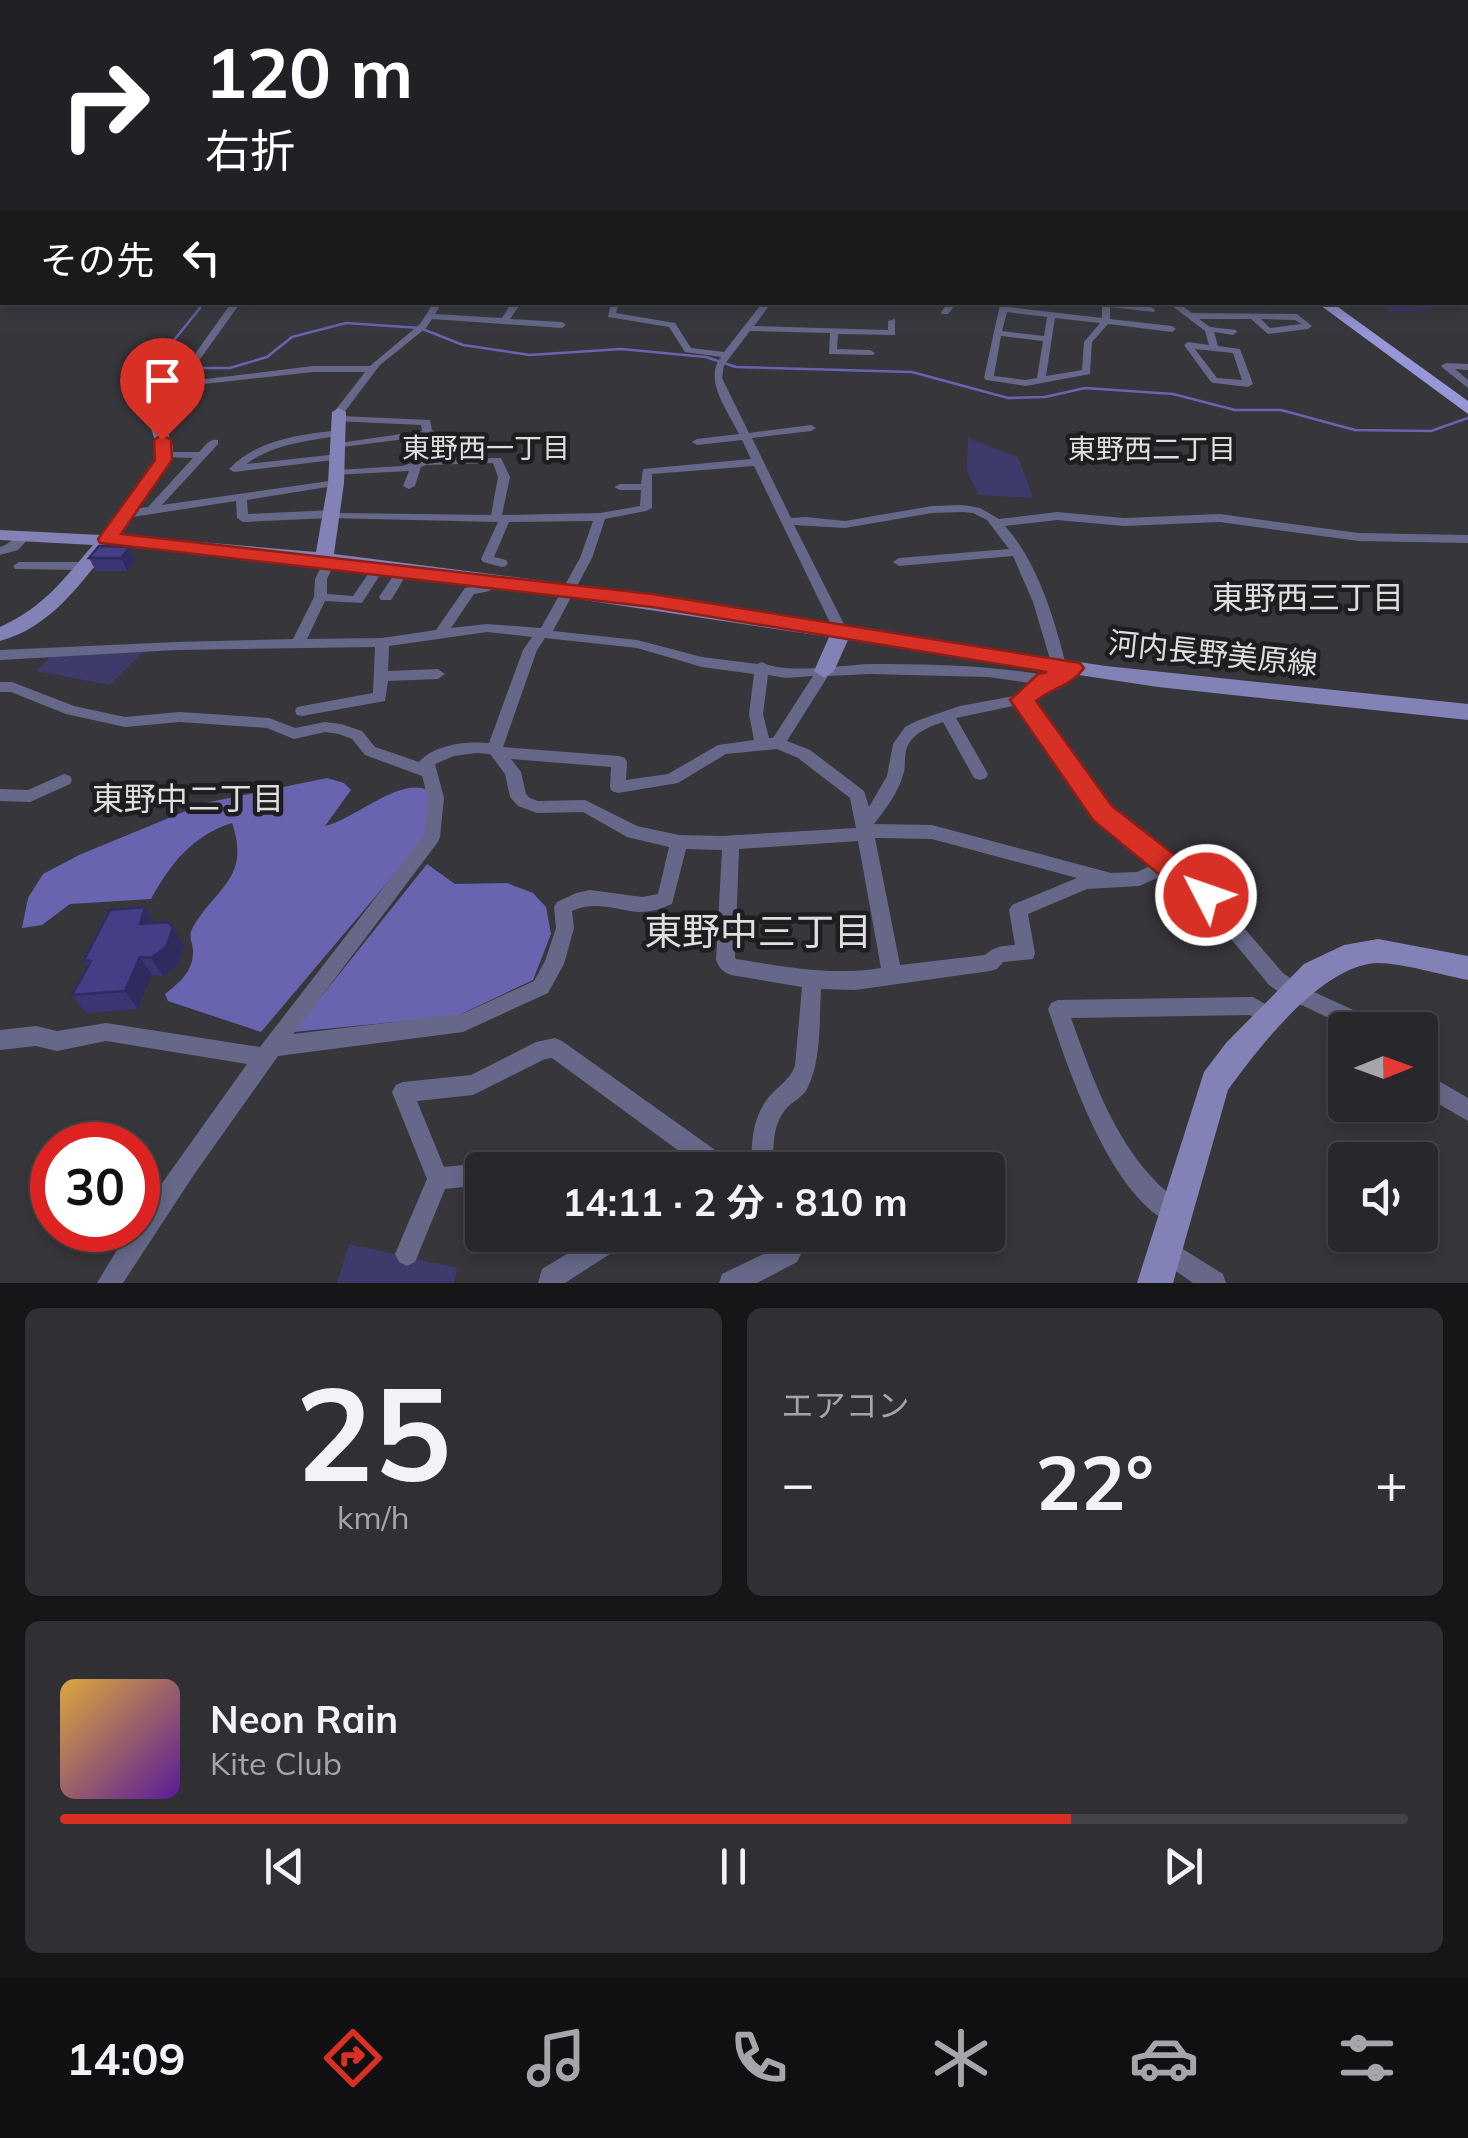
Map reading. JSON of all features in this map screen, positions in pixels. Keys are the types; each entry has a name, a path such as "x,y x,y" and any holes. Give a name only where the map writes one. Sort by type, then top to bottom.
{"main road":[{"path":"1326,305 1468,409"},
{"path":"0,634 36,618 108,539 166,454 148,397 152,388"},
{"path":"326,561 338,446"},
{"name":"河内長野美原線","path":"0,534 108,539 403,570 498,572 566,590 841,632 1059,671 1468,712"},
{"path":"824,670 841,632"},
{"path":"1155,1283 1215,1082 1314,973 1344,956 1378,951 1468,968"}],"street":[{"path":"152,388 196,360 236,305"},
{"path":"338,446 373,369 418,331 436,305"},
{"path":"504,322 515,305"},
{"path":"541,324 553,305"},
{"path":"614,305 612,315 672,324 688,350 722,361"},
{"path":"636,305 642,317"},
{"path":"766,305 722,361 717,378 841,632"},
{"path":"945,312 951,305"},
{"path":"1003,305 989,378 1040,380 1087,372 1088,342 1106,321 1106,305"},
{"path":"1007,305 1051,315 1172,329"},
{"path":"1114,305 1151,310"},
{"path":"1175,305 1206,328 1233,332"},
{"path":"1040,380 1051,315"},
{"path":"429,316 562,325"},
{"path":"1189,316 1253,316 1297,316 1308,326 1268,331 1253,316"},
{"path":"748,328 870,334 892,333 888,321 906,322"},
{"path":"1206,328 1214,348"},
{"path":"997,333 1048,339"},
{"path":"834,334 832,352 870,356 870,334"},
{"path":"1188,345 1214,348 1237,351 1248,384 1214,380 1188,345"},
{"path":"1466,383 1446,366 1468,367"},
{"path":"152,388 332,367 373,369"},
{"path":"319,382 332,367"},
{"path":"1430,382 1466,383"},
{"path":"126,514 242,496 338,446 427,434 426,422 338,446 234,469 247,456 288,439 338,446 421,463 497,460 504,477 500,518 487,558 498,572 488,588 470,591 442,633"},
{"path":"288,424 288,439"},
{"path":"697,442 811,428"},
{"path":"409,486 432,448 433,433"},
{"path":"153,508 214,442"},
{"path":"166,454 202,455"},
{"path":"242,496 243,518 600,517 646,508 647,472 758,462"},
{"path":"620,487 646,487"},
{"path":"788,522 812,518 835,526 933,511 976,510 1000,523 1044,613 1059,671"},
{"path":"1000,523 1057,516 1124,522 1220,518 1358,537 1468,539"},
{"path":"496,750 530,650 598,538 600,517"},
{"path":"0,552 14,547 26,535"},
{"path":"899,562 943,553 1017,552"},
{"path":"298,644 321,597 326,561"},
{"path":"19,566 83,566"},
{"path":"321,597 357,600 379,567"},
{"path":"386,597 403,570"},
{"path":"0,655 176,646 382,642 487,628 638,644 702,662 786,673 1059,671"},
{"path":"302,711 380,696 382,642"},
{"path":"762,667 756,714 770,743"},
{"path":"770,743 824,670"},
{"path":"866,829 885,788 894,779 905,736 920,723 964,708 1022,700 1059,671"},
{"path":"383,676 438,674"},
{"path":"0,687 12,686 72,710 124,722 180,717 269,723 294,734 324,727 341,729 357,735 370,751 430,772"},
{"path":"1022,700 1103,813 1206,895 1276,979 1337,1012"},
{"path":"947,716 980,774"},
{"path":"108,1283 152,1213 266,1052 432,837 436,798 427,762 447,750 466,746 619,762 618,787 672,779 723,749 770,743 804,754 858,795 892,976"},
{"path":"496,750 513,772 518,797 524,802 537,807 585,806 634,832 679,842 731,842 866,829 932,832 1108,879"},
{"path":"11,790 30,796 64,780"},
{"path":"0,1040 36,1036 57,1041 106,1032 266,1052 463,1023 541,987 554,964 565,928 564,907 571,902 607,896 636,904 658,904 666,899 679,842"},
{"path":"731,842 725,960 731,968 812,980 855,981 990,963 999,954 1026,953 1018,910 1086,882 1139,879 1171,865"},
{"path":"763,1152 764,1125 778,1102 798,1085 804,1066 812,980"},
{"path":"1174,1214 1153,1198 1112,1143 1090,1101 1058,1009 1253,1006 1270,1018"},
{"path":"407,1254 438,1179 403,1092 473,1085 543,1049 555,1048 697,1152"},
{"path":"1438,1092 1468,1110"},
{"path":"438,1179 465,1176"},
{"path":"1164,1248 1214,1283"},
{"path":"550,1283 551,1278 592,1252"},
{"path":"731,1283 789,1252"}],"shaded area":[{"path":"968,438 1018,457 1033,498 978,495 967,470"},
{"path":"144,651 110,685 36,671 52,656"},
{"path":"327,778 344,783 351,790 325,826 404,789 428,790 431,803 425,838 261,1032 168,1001 165,994 188,970 193,957 192,930 234,870 237,842 232,823 205,835 184,852 151,899 70,904 42,925 22,928 28,898 43,874 79,855 205,803"},
{"path":"427,864 455,884 507,883 533,893 546,907 551,934 533,980 457,1016 293,1032"},
{"path":"349,1244 457,1268 454,1283 337,1283"}],"building":[{"path":"99,546 130,547 121,558 89,558"},
{"path":"145,907 140,924 169,922 173,928 166,947 151,958 140,957 125,991 72,995 91,961 84,960 110,910"}],"waterway":[{"path":"200,305 162,355 191,368 230,368 267,357 292,337 346,323 420,328 463,345 530,355 621,349 706,357 736,367 912,372 1008,398 1045,397 1085,388 1173,394 1235,410 1281,410 1355,430 1431,431 1468,418"}],"district":[{"name":"東野西一丁目","path":"486,448"},
{"name":"東野西二丁目","path":"1152,449"},
{"name":"東野西三丁目","path":"1308,598"},
{"name":"東野中二丁目","path":"188,799"},
{"name":"東野中三丁目","path":"758,932"}],"route":[{"path":"162,440 164,460 108,539 652,600 1072,668 1062,677 1046,680 1022,700 1103,813 1206,895"}]}
